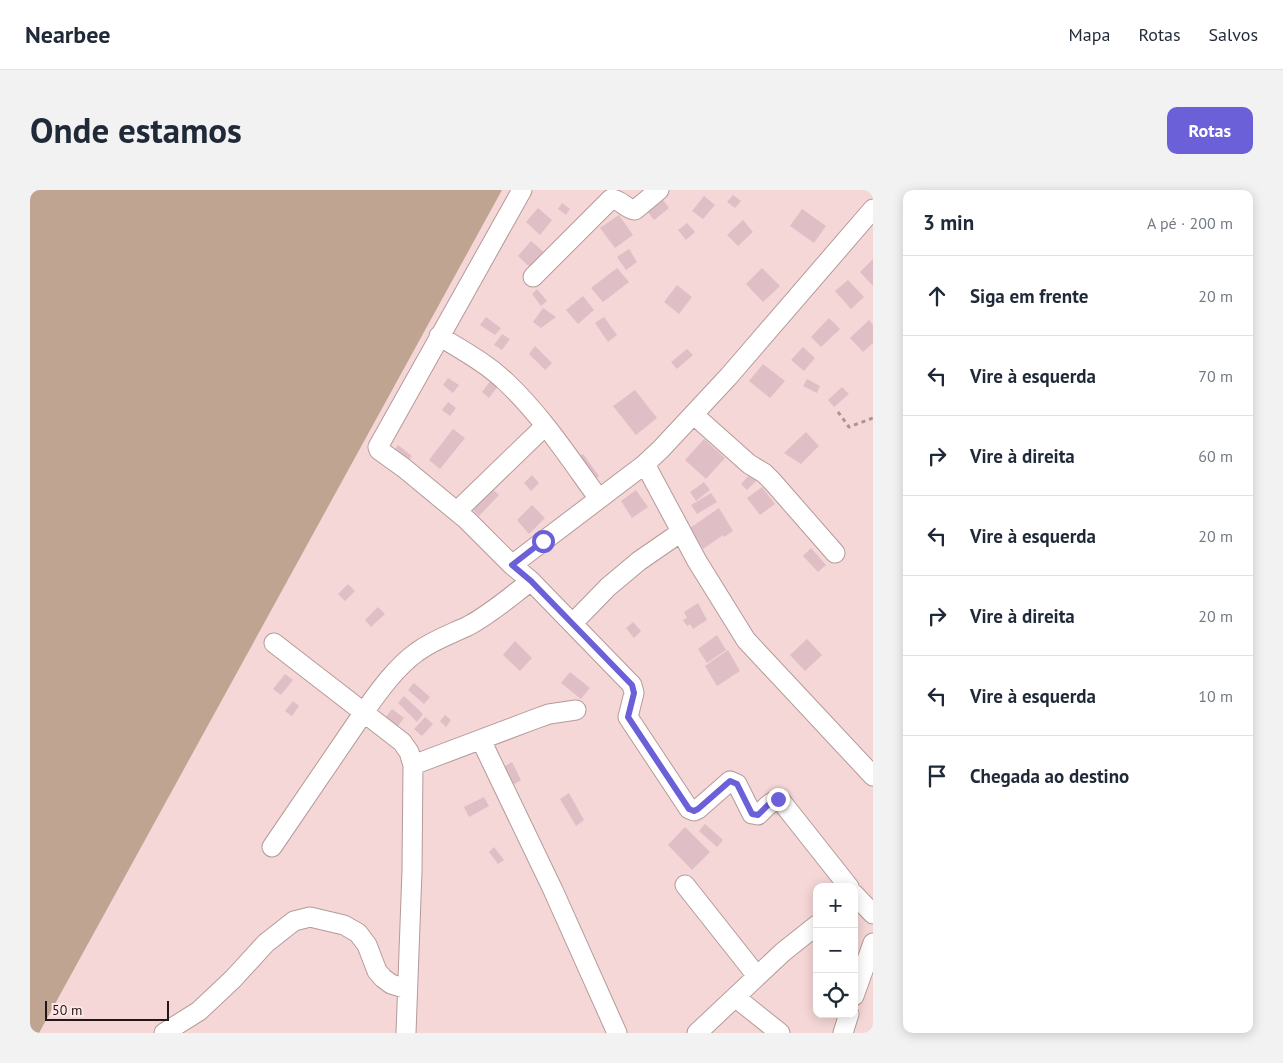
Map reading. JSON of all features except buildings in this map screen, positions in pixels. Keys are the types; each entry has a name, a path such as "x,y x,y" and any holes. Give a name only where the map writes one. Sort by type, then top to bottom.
{"street":[{"path":"522,190 378,448 457,511 531,581 632,685 634,693 628,717 689,809 694,811 698,809 730,781 737,784 752,814 758,815 773,800 778,799 845,883"},
{"path":"533,277 610,199 617,199 631,210 635,210 659,190"},
{"path":"512,565 662,449 827,264 873,209"},
{"path":"440,336 482,363 506,382 545,426 599,499"},
{"path":"694,414 749,464 772,481 835,553"},
{"path":"457,511 545,426"},
{"path":"644,464 697,562 746,640 873,776"},
{"path":"573,623 608,587 639,561 681,532"},
{"path":"272,847 364,712 379,692 416,653 431,642 470,625 531,581"},
{"path":"274,643 402,742 409,752 413,765 412,888 406,1033"},
{"path":"413,765 549,714 576,710"},
{"path":"481,740 553,890 617,1033"},
{"path":"684,885 757,976"},
{"path":"858,898 873,914"},
{"path":"164,1033 199,1011 233,979 266,943 294,921 310,917 344,925 358,933 367,945 377,971 383,978 391,984 408,989"},
{"path":"698,1033 782,952 813,928"},
{"path":"858,985 873,942"},
{"path":"735,997 780,1033"},
{"path":"843,1033 848,1018"}],"path":[{"path":"838,412 849,427 873,418"}],"shaded area":[{"path":"30,190 502,190 39,1033 30,1033"}],"route":[{"path":"543,541 512,565 531,581 632,685 634,693 628,717 689,809 694,811 698,809 730,781 737,784 752,814 758,815 773,800 778,799"}]}
